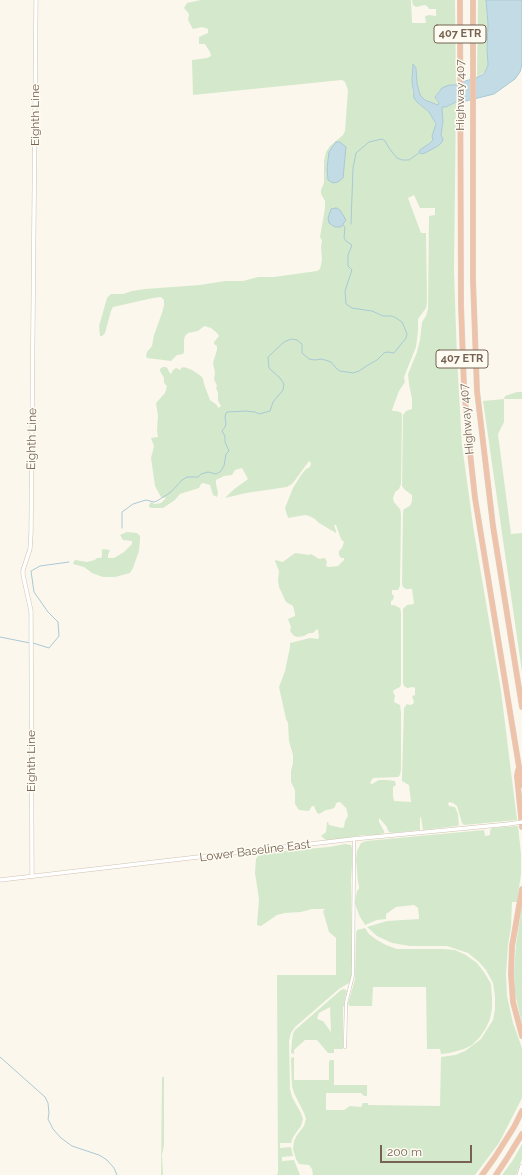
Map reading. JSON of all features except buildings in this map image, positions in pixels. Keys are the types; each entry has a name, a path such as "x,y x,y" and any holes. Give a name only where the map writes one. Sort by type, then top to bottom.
{"highway":[{"name":"Highway 407","path":"460,0 460,305 464,387 469,443 482,544 522,785"},
{"name":"Highway 407","path":"473,0 473,280 477,391 493,526 522,706"},
{"path":"518,765 517,776 522,827"},
{"path":"522,889 512,946 511,974 513,1002 522,1036"},
{"path":"482,1175 514,1127 522,1110"},
{"path":"496,1175 522,1134"}],"street":[{"name":"Eighth Line","path":"32,877 32,641 30,603 23,570 30,549 31,533 36,0"},
{"name":"Lower Baseline East","path":"0,880 354,839 522,822"},
{"path":"345,1048 346,1003 353,975 354,839"},
{"path":"519,1175 522,1166"}],"green space":[{"path":"201,0 411,0 412,23 426,23 425,16 436,16 436,9 429,9 425,5 416,7 413,5 412,0 455,0 456,84 445,87 439,91 435,97 439,104 438,105 427,101 420,95 417,83 416,68 414,65 412,74 412,90 413,95 420,105 429,112 435,123 435,129 432,136 433,140 427,145 427,152 442,138 442,107 449,106 456,102 454,271 462,445 474,532 501,691 517,820 464,825 457,806 449,802 449,806 455,807 458,814 459,825 457,826 423,830 421,817 420,830 392,833 389,832 387,827 379,818 379,822 384,833 378,835 364,835 348,839 326,840 321,836 326,832 327,822 329,825 342,828 344,827 348,816 347,811 340,802 336,803 335,807 332,809 326,810 319,814 314,806 312,806 309,811 299,810 295,804 295,790 291,782 293,755 289,741 288,723 279,687 285,671 290,643 310,638 318,639 318,630 317,629 313,633 298,637 294,636 290,631 291,627 288,619 295,616 295,614 293,606 286,602 279,587 279,571 275,561 282,562 295,553 311,554 319,559 325,558 327,562 326,566 329,567 338,566 344,560 344,558 341,558 339,555 339,551 344,542 341,539 336,525 334,525 336,533 309,516 305,515 288,518 285,508 293,488 301,475 310,467 311,463 309,461 293,483 287,487 246,493 225,498 248,479 242,468 235,470 232,475 224,476 216,480 218,493 217,497 213,495 210,485 203,483 199,488 180,494 175,500 163,508 149,507 151,502 155,504 161,503 166,498 161,497 155,486 151,458 154,446 151,438 158,437 158,416 156,403 165,393 167,386 164,383 164,378 160,369 166,367 171,374 176,368 181,370 181,368 184,367 201,376 210,400 217,405 218,408 221,406 218,401 213,363 217,350 217,346 214,342 219,336 211,328 205,326 198,331 188,333 185,336 183,354 177,355 171,361 147,358 147,352 152,346 154,335 162,313 164,300 161,297 153,298 113,307 105,333 100,336 99,326 107,298 111,294 123,294 145,289 200,285 225,281 243,281 258,277 274,277 317,271 320,269 322,260 322,241 320,237 325,208 325,201 321,194 324,183 324,161 326,152 330,146 343,135 345,131 348,90 345,82 342,80 193,95 192,60 211,56 205,44 199,44 199,37 208,33 208,29 202,27 193,29 188,20 189,14 184,8 187,3","holes":["414,195 420,208 435,208 435,215 429,216 428,309 422,322 417,352 408,374 412,409 406,411 403,415 402,486 412,495 412,501 410,506 404,509 403,512 402,584 406,589 412,589 414,604 407,605 403,609 403,683 407,688 415,688 415,695 412,696 414,702 413,704 407,704 404,708 402,781 409,785 411,802 394,801 393,787 396,785 395,781 379,780 372,784 370,783 373,778 398,777 401,769 401,712 400,705 394,702 395,696 393,692 400,687 401,684 401,612 400,608 391,605 391,601 393,600 394,596 392,594 392,590 398,590 400,586 401,514 400,509 394,502 393,498 395,492 399,489 401,484 402,414 392,410 399,391 405,382 404,377 416,347 418,319 426,308 427,302 426,233 421,233 408,198"]},
{"path":"478,0 486,0 488,24 488,65 485,72 477,77"},
{"path":"522,392 522,399 504,399 505,396"},
{"path":"504,399 504,422 498,434 511,534 522,533 522,672 483,401"},
{"path":"127,532 137,533 140,536 139,551 130,573 115,577 103,577 92,573 84,567 73,564 75,560 87,562 101,558 102,549 110,550 108,558 114,558 124,552 132,544 132,541 123,540 120,535"},
{"path":"518,826 521,854 521,874 517,902 512,902 506,974 507,996 513,1023 522,1048 522,1098 499,1143 475,1175 313,1175 312,1169 309,1165 299,1164 293,1149 294,1141 304,1126 306,1119 292,1086 291,1058 294,1057 294,1080 329,1080 329,1062 330,1060 334,1060 334,1085 367,1085 367,1096 364,1096 361,1093 326,1093 326,1110 344,1110 350,1106 361,1107 363,1103 368,1103 368,1105 440,1106 441,1057 455,1055 465,1051 481,1039 493,1020 495,1009 493,983 486,970 468,953 447,946 410,946 392,943 377,936 367,927 387,921 419,919 418,908 414,905 396,907 386,914 386,919 377,920 365,925 359,915 355,903 357,891 359,889 356,859 357,851 361,843 366,841 484,830 485,836 490,835 490,830 492,828"},
{"path":"345,844 351,845 353,851 351,880 351,978 349,983 339,989 295,1027 291,1033 289,1041 290,1089 292,1097 303,1119 301,1126 293,1137 291,1143 280,1143 280,1148 291,1147 293,1156 282,1157 282,1161 294,1160 300,1175 277,1175 277,975 336,975 336,938 329,932 323,911 325,909 312,909 301,912 285,913 277,915 261,926 257,925 259,899 255,873 256,859 260,855 272,852 329,847"},
{"path":"522,905 522,1025 515,993 514,972 516,944"},
{"path":"365,928 369,934 377,940 397,949 455,950 466,955 477,963 491,984 492,1009 486,1028 472,1045 464,1049 441,1054 440,1049 427,1049 426,987 373,987 372,1006 350,1006 348,1004 355,979 356,933 357,930"},
{"path":"344,989 347,991 343,1007 343,1049 334,1049 334,1053 328,1053 317,1040 305,1040 294,1050 294,1054 291,1053 293,1034 295,1030","holes":["330,1007 331,1032 323,1021 317,1019 319,1013"]},
{"path":"162,1077 164,1077 164,1145 162,1155 163,1175 161,1175"},
{"path":"522,1144 522,1159 516,1175 502,1175 513,1160"}],"water":[{"path":"486,0 522,0 522,64 520,72 515,79 494,94 456,102 446,107 442,107 442,142 438,146 421,154 419,152 420,150 433,140 432,136 436,124 429,112 414,98 412,81 413,64 416,68 417,83 420,95 425,100 438,105 439,103 435,97 442,88 449,85 455,85 484,74 488,65 488,24"},
{"path":"336,142 340,142 346,147 343,178 338,182 333,183 328,180 327,168 329,152"},
{"path":"336,208 340,210 346,220 341,227 335,227 329,223 328,218 331,209"}],"waterway":[{"path":"351,224 353,168 356,153 369,142 382,139 397,158 402,160 409,160 419,153"},
{"path":"122,528 122,512 133,504 146,500 154,502 157,501 171,492 182,480 187,477 198,477 201,474 208,472 216,474 220,472 224,466 226,454 229,451 222,431 226,424 226,413 246,411 259,414 270,411 273,402 283,390 284,384 269,368 268,357 284,342 291,339 297,340 302,344 302,353 309,359 322,359 331,362 340,371 353,373 377,360 384,353 394,353 406,338 407,334 402,322 396,318 392,316 383,316 372,311 352,308 346,304 345,291 352,270 348,266 348,255 352,245 344,238 345,227 343,225"},
{"path":"33,643 49,648 59,636 58,622 48,612 34,592 31,571 40,566 69,562"},
{"path":"0,637 30,643"},
{"path":"0,1057 45,1097 48,1103 48,1119 53,1129 61,1138 72,1146 99,1155 107,1160 114,1168 117,1175"}]}
